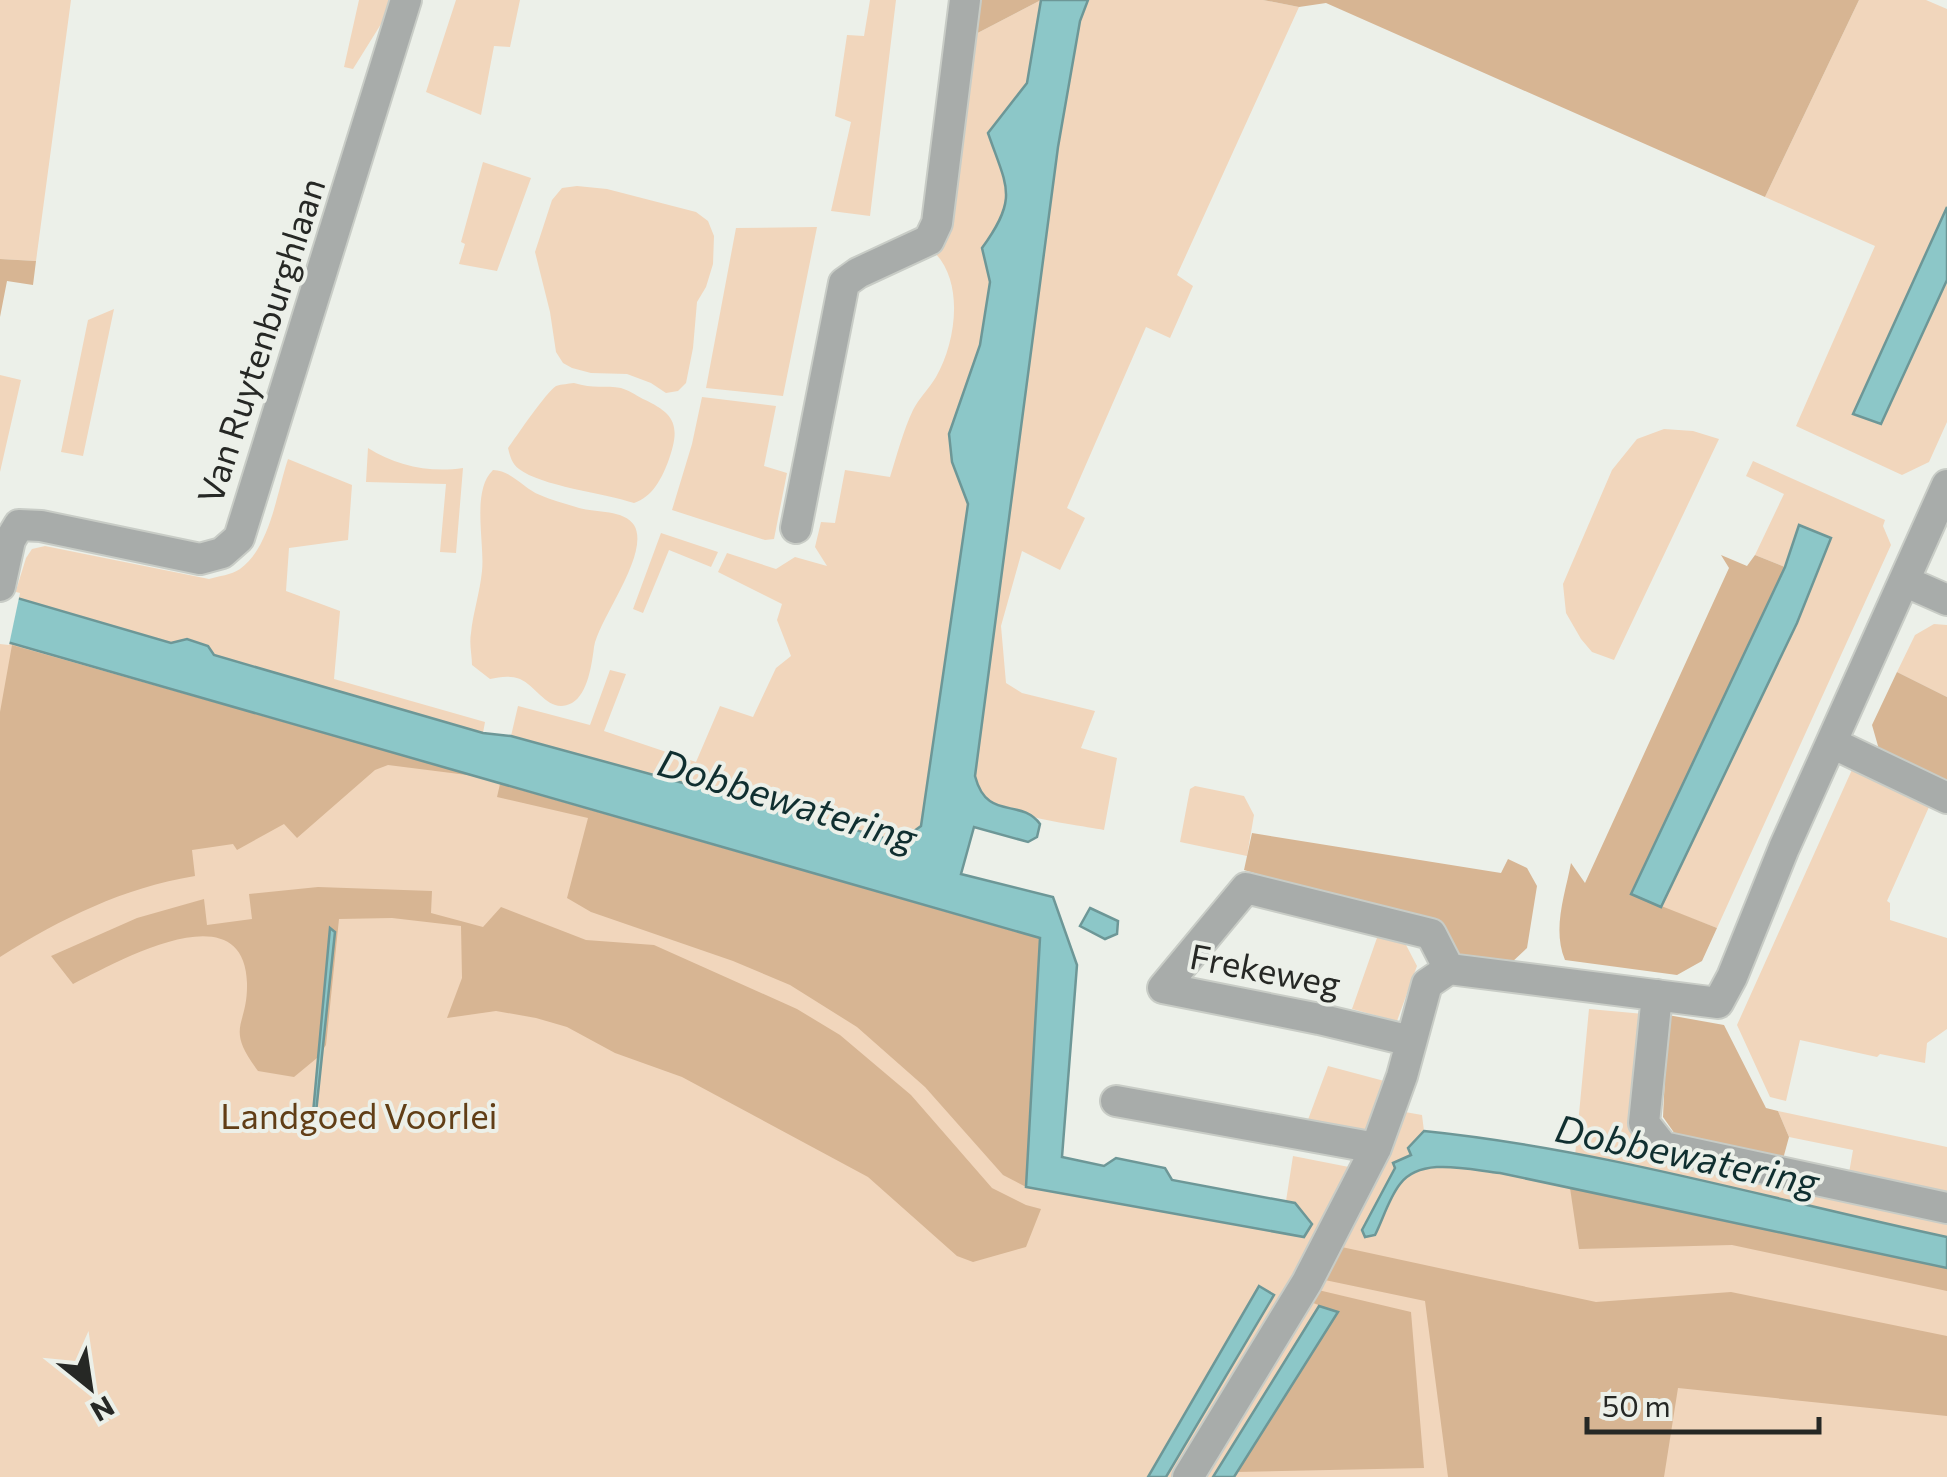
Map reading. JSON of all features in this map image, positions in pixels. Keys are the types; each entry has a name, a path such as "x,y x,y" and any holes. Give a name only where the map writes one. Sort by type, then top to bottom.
{"street":[{"name":"Van Ruytenburghlaan","path":"0,585 10,540 19,526 41,526 200,559 222,553 239,538 406,0"},
{"path":"796,528 844,283 858,272 929,240 937,223 965,0"},
{"path":"1188,1477 1307,1282 1376,1148 1427,984 1450,969 1718,1003 1947,485"},
{"path":"1904,581 1947,600"},
{"path":"1832,743 1947,798"},
{"name":"Frekeweg","path":"1411,1041 1163,988 1246,888 1431,934 1450,969"},
{"path":"1657,995 1644,1123 1663,1147 1947,1208"},
{"path":"1116,1101 1376,1148"}],"green space":[{"path":"0,0 71,0 36,261 0,259"},
{"path":"359,0 396,0 353,69 344,67"},
{"path":"456,0 520,0 510,47 494,46 481,115 426,92"},
{"path":"870,0 896,0 870,216 831,211 851,122 835,116 847,35 864,36"},
{"path":"1041,0 1027,83 988,133 1004,180 1005,204 1002,217 983,248 990,282 980,345 949,434 952,462 968,503 921,827 899,842 511,736 518,706 590,725 610,670 626,674 604,731 696,762 720,706 753,717 776,668 791,656 777,620 782,604 718,572 727,553 776,569 795,557 827,566 815,547 821,522 835,523 845,470 890,477 909,418 943,363 952,330 950,278 933,251 968,38"},
{"path":"1088,0 1263,0 1299,7 1177,275 1193,286 1170,338 1146,327 1067,508 1085,518 1060,570 1022,551 1001,626 1006,683 1022,693 1095,711 1081,748 1117,758 1104,830 1000,807 979,792 975,776 1058,147 1080,21"},
{"path":"1859,0 1926,0 1947,9 1947,207 1854,414 1881,424 1947,280 1947,422 1929,462 1902,475 1796,426 1875,246 1765,197"},
{"path":"483,162 531,178 497,271 459,264 465,244 461,242"},
{"path":"562,188 607,189 696,212 708,221 714,236 713,264 697,302 686,383 678,391 666,393 627,374 572,368 556,352 535,252 552,200"},
{"path":"817,227 783,396 706,388 736,228"},
{"path":"114,309 83,456 61,452 88,320"},
{"path":"0,375 21,380 0,472"},
{"path":"574,383 624,389 669,416 675,430 672,450 665,469 646,497 634,503 557,485 529,475 513,462 508,448 539,405 556,386"},
{"path":"702,397 776,406 764,466 787,473 774,539 765,540 672,510"},
{"path":"1664,429 1693,431 1719,439 1614,660 1592,652 1581,639 1566,613 1563,584 1612,470 1637,439"},
{"path":"368,448 414,467 463,468 456,553 440,552 446,484 366,482"},
{"path":"288,459 352,485 348,540 289,548 286,591 340,611 334,679 485,722 483,733 214,655 208,646 188,639 171,643 14,597 26,558 32,549 45,546 209,579 236,571 259,548"},
{"path":"1753,461 1885,520 1883,526 1891,545 1717,928 1661,907 1797,623 1800,525 1785,567 1755,555 1784,494 1746,476"},
{"path":"493,470 506,473 544,497 623,516 634,525 636,552 598,635 585,686 577,699 564,706 550,703 520,679 490,679 472,665 470,637 482,571 482,491"},
{"path":"661,533 718,552 711,567 669,550 643,613 633,609"},
{"path":"1934,624 1947,625 1947,697 1897,672 1915,635"},
{"name":"Landgoed Voorlei","path":"0,640 1041,939 1026,1187 1296,1203 1286,1201 1293,1156 1354,1168 1405,1112 1422,1115 1424,1131 1408,1148 1412,1155 1396,1168 1362,1230 1375,1235 1389,1202 1409,1175 1447,1167 1500,1173 1947,1268 1947,1477 0,1477"},
{"path":"1855,763 1933,798 1887,901 1890,920 1947,938 1947,1029 1927,1043 1925,1063 1800,1040 1786,1101 1770,1097 1737,1025"},
{"path":"1195,786 1244,796 1254,815 1247,856 1180,842 1190,789"},
{"path":"1378,935 1405,943 1417,966 1397,1021 1352,1009"},
{"path":"1589,1009 1644,1014 1632,1127 1635,1142 1656,1159 1947,1220 1947,1237 1575,1156"},
{"path":"1328,1066 1388,1082 1366,1137 1306,1125"},
{"path":"1778,1111 1947,1147 1947,1191 1938,1193 1849,1173 1853,1150 1789,1137"}],"shaded area":[{"path":"973,0 1041,0 968,38"},
{"path":"1263,0 1859,0 1765,197 1326,3 1299,7"},
{"path":"0,259 36,261 33,285 7,281 0,317"},
{"path":"1721,555 1747,566 1755,555 1785,567 1631,894 1717,928 1702,961 1677,975 1565,960 1560,924 1571,863 1585,883 1729,568"},
{"path":"12,645 475,776 388,765 375,770 297,838 284,824 237,850 233,844 192,850 195,876 143,888 94,906 0,957 0,712"},
{"path":"1897,672 1947,697 1947,783 1880,753 1872,725"},
{"path":"500,784 1041,939 1026,1187 1003,1175 925,1087 857,1027 790,985 591,912 567,898 588,818 497,797"},
{"path":"1252,833 1501,873 1508,859 1527,868 1537,886 1527,948 1511,963 1456,960 1382,911 1244,870"},
{"path":"318,887 432,891 431,913 483,927 501,907 586,940 654,945 797,1009 840,1035 911,1095 992,1188 1041,1209 1026,1247 973,1262 957,1256 868,1177 682,1077 615,1053 567,1027 496,1011 447,1018 462,978 461,926 392,918 339,919 326,1045 294,1077 258,1071 248,1056 240,1035 247,983 240,955 224,940 201,936 174,940 73,984 51,956 137,918 204,899 207,925 252,919 249,894"},
{"path":"1668,1015 1724,1025 1766,1108 1778,1111 1789,1137 1783,1159 1675,1134 1663,1117"},
{"path":"1570,1188 1947,1268 1947,1291 1732,1245 1579,1249"},
{"path":"1337,1246 1596,1302 1731,1292 1947,1336 1947,1416 1678,1388 1664,1477 1448,1477 1425,1301 1320,1279"},
{"path":"1314,1289 1411,1312 1424,1468 1236,1472 1337,1312 1308,1301"}],"water":[{"path":"1041,0 1088,0 1080,21 1058,147 975,776 987,799 1032,816 1040,824 1037,837 1028,842 974,827 961,874 1053,897 1077,965 1062,1157 1104,1166 1116,1158 1165,1168 1172,1180 1295,1203 1312,1224 1304,1237 1026,1187 1040,938 0,640 0,593 171,643 187,639 208,646 214,655 483,733 511,736 899,842 921,826 968,504 952,462 949,434 980,345 990,282 982,248 1005,204 1004,180 988,133 1027,83"},
{"path":"1947,207 1947,280 1881,424 1853,414"},
{"path":"1799,525 1831,538 1797,623 1661,907 1631,894 1785,567"},
{"path":"1090,908 1118,921 1117,934 1105,939 1080,926"},
{"path":"330,928 335,932 312,1124"},
{"path":"1424,1131 1621,1163 1947,1237 1947,1268 1500,1173 1447,1167 1409,1175 1393,1196 1375,1235 1365,1237 1362,1230 1395,1168 1393,1163 1411,1155 1408,1148"},
{"path":"1259,1286 1274,1295 1166,1477 1148,1477"},
{"path":"1319,1306 1338,1312 1234,1477 1213,1477"}],"pier":[{"path":"0,588 20,593 9,645 0,644"}],"water label":[{"name":"Dobbewatering","path":"787,801"},
{"name":"Dobbewatering","path":"1687,1156"}]}
